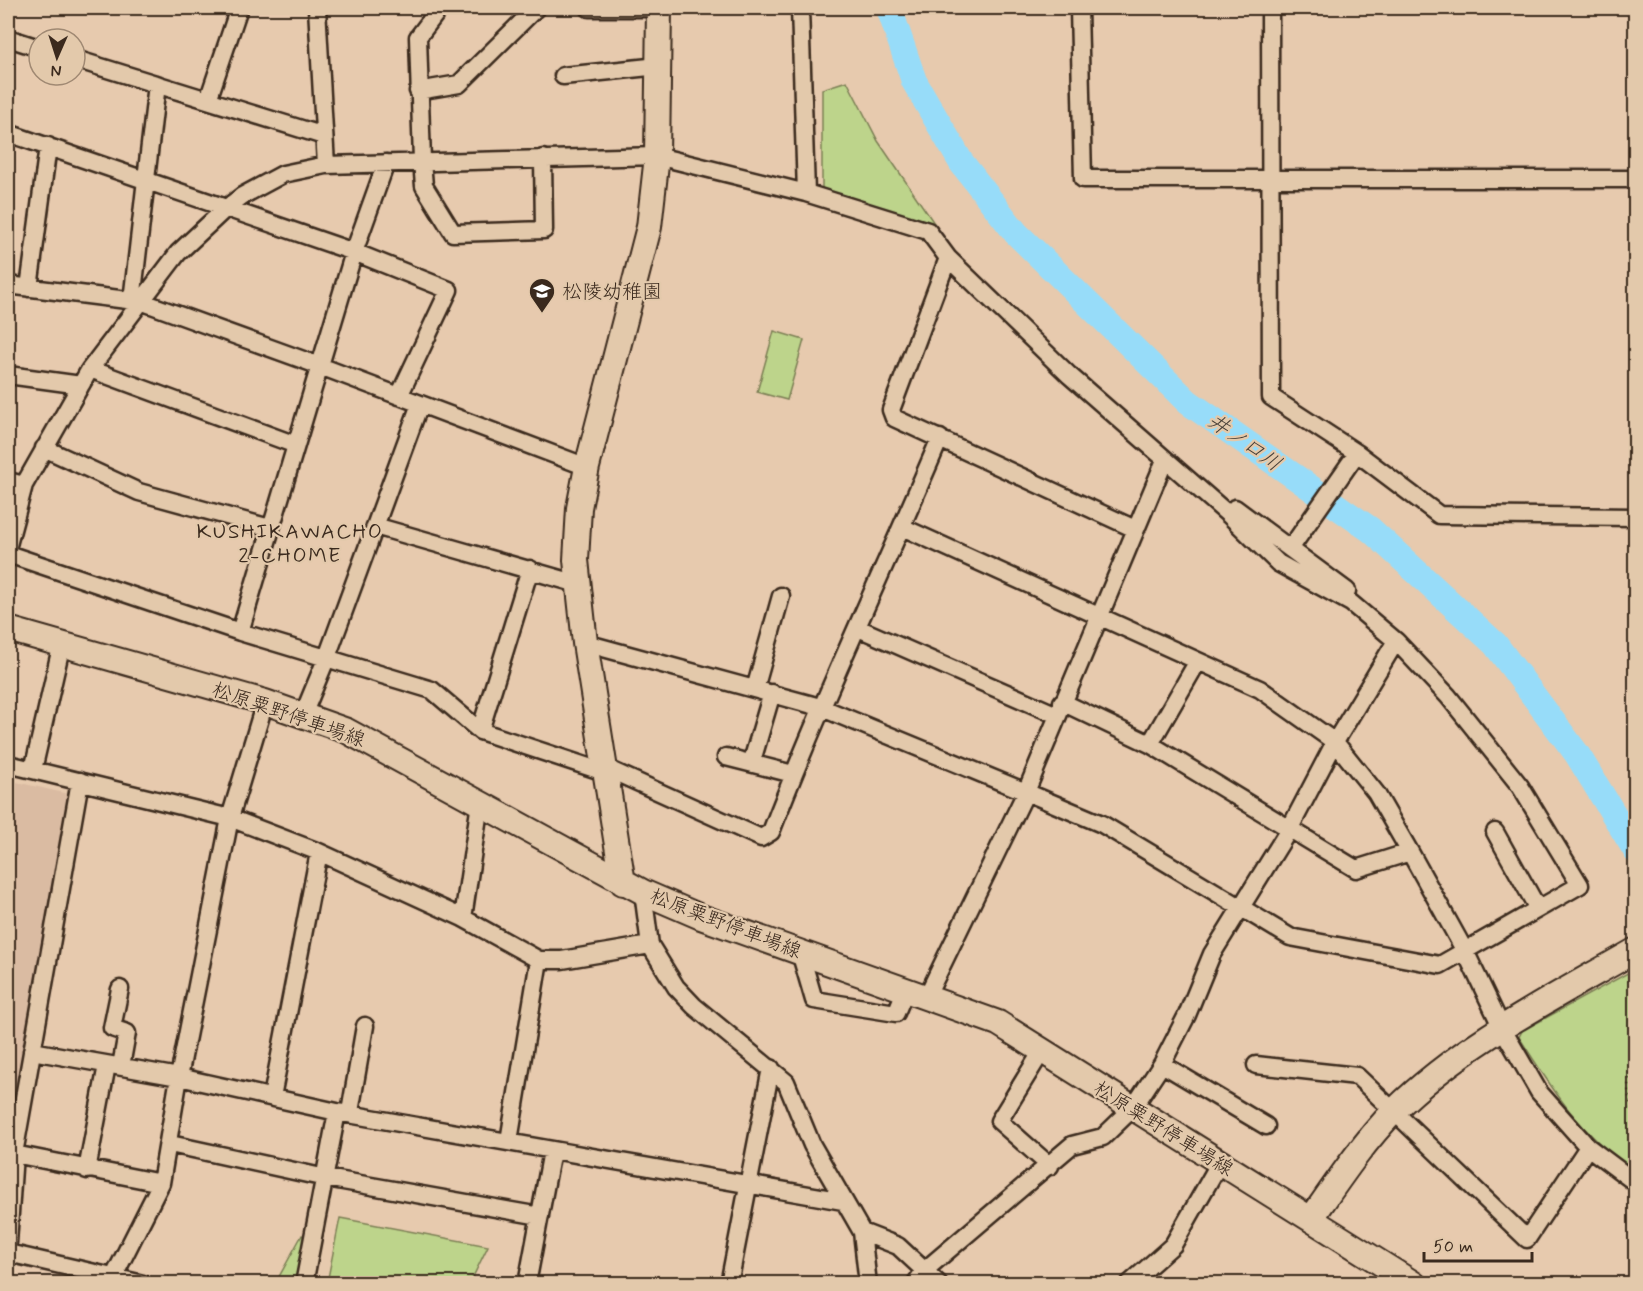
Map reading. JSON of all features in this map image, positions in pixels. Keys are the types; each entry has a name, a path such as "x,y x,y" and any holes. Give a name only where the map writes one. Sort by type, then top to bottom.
{"main road":[{"path":"633,888 607,770 585,643 576,560 579,508 587,467 649,227 657,156 658,8"},
{"name":"松原粟野停車場線","path":"8,629 265,702 303,715 376,745 633,888 701,916 998,1023 1414,1284"},
{"path":"1311,1219 1363,1146 1395,1111 1443,1069 1502,1028 1635,950"}],"street":[{"path":"208,100 239,8"},
{"path":"317,8 326,165"},
{"path":"440,8 418,37 422,161 424,186 453,233 544,230 543,158"},
{"path":"418,91 459,84 536,8"},
{"path":"589,8 658,8"},
{"path":"800,8 806,193"},
{"path":"1079,8 1083,179 1635,179"},
{"path":"1270,8 1271,397 1354,459 1439,515 1635,517"},
{"path":"8,38 27,44"},
{"path":"87,63 324,136"},
{"path":"563,76 659,66"},
{"path":"137,301 146,181 157,84"},
{"path":"8,132 354,252 448,290 399,396"},
{"path":"29,288 48,146"},
{"path":"8,545 24,485 90,369 137,301 178,253 225,209 283,174 326,165 657,156 806,193 928,231 948,258 1069,375 1229,515 1278,563 1351,603 1396,641 1448,696 1520,786 1580,885 1466,953 1440,965 1290,937 1102,824 820,706 585,643"},
{"path":"240,632 354,252 386,163"},
{"path":"948,258 891,410 894,418 1135,529"},
{"path":"8,285 137,301 320,366 587,467"},
{"path":"90,369 296,445"},
{"path":"8,375 81,385"},
{"path":"303,715 327,657 420,404"},
{"path":"8,554 240,632 432,690 480,731 607,770 761,838 771,832 820,706 858,628 940,438"},
{"path":"45,448 139,492 270,528"},
{"path":"1293,544 1354,459"},
{"path":"800,952 814,1000 896,1013 917,992 1026,792 1165,460"},
{"path":"8,481 24,485"},
{"path":"1229,515 1235,508 1293,544 1346,589 1351,603"},
{"path":"375,526 578,584"},
{"path":"902,527 1260,688 1335,742 1376,793 1466,953 1502,1028 1549,1106 1588,1147 1635,1183"},
{"path":"480,731 530,569"},
{"path":"755,689 781,596"},
{"path":"858,628 1150,744 1356,869 1410,852"},
{"path":"920,1277 1072,1145 1103,1137 1133,1108 1162,1064 1187,1016 1212,954 1290,828 1335,742 1396,641"},
{"path":"33,770 62,643"},
{"path":"1150,744 1198,661"},
{"path":"752,761 772,693"},
{"path":"111,1281 161,1184 170,1144 178,1077 230,818 265,702"},
{"path":"726,757 752,761 793,774"},
{"path":"8,764 230,818 319,852 463,918 539,960 562,960 650,945"},
{"path":"8,1243 14,1154 80,781"},
{"path":"463,918 480,802"},
{"path":"1495,832 1538,909"},
{"path":"272,1096 319,852"},
{"path":"633,888 650,945 676,987 694,1006 786,1082 812,1145 862,1232 868,1284"},
{"path":"509,1141 539,960"},
{"path":"87,1170 114,1066 127,1033 112,1028 120,988"},
{"path":"304,1284 326,1178 365,1026"},
{"path":"32,1051 178,1077 344,1112 509,1141 552,1151 843,1201"},
{"path":"1042,1051 999,1121 1050,1166"},
{"path":"1162,1064 1266,1126"},
{"path":"1256,1065 1357,1076 1527,1239 1588,1147"},
{"path":"729,1284 771,1068"},
{"path":"170,1144 326,1178 540,1216"},
{"path":"527,1284 552,1151"},
{"path":"14,1154 161,1184"},
{"path":"1130,1284 1173,1245 1220,1164"},
{"path":"862,1232 898,1246 920,1277 939,1284"},
{"path":"8,1253 111,1281 143,1284"}],"path":[{"path":"1635,1055 1627,1077 1628,1096 1635,1119"}],"shaded area":[{"path":"8,780 68,794 8,1138"}],"green space":[{"path":"847,81 878,141 934,223 827,194 822,188 822,89"},
{"path":"774,331 804,340 787,400 757,392"},
{"path":"1635,969 1635,1173 1583,1127 1557,1095 1519,1037 1522,1031"},
{"path":"340,1218 488,1246 470,1283 327,1283"},
{"path":"302,1235 306,1238 296,1283 275,1284"}],"waterway":[{"name":"井ノ口川","path":"889,8 914,81 961,162 1016,233 1188,402 1371,530 1495,644 1577,754 1636,851"}],"place":[{"name":"松陵幼稚園","path":"542,314"}],"district":[{"name":"KUSHIKAWACHO 2-CHOME","path":"290,543"}]}
